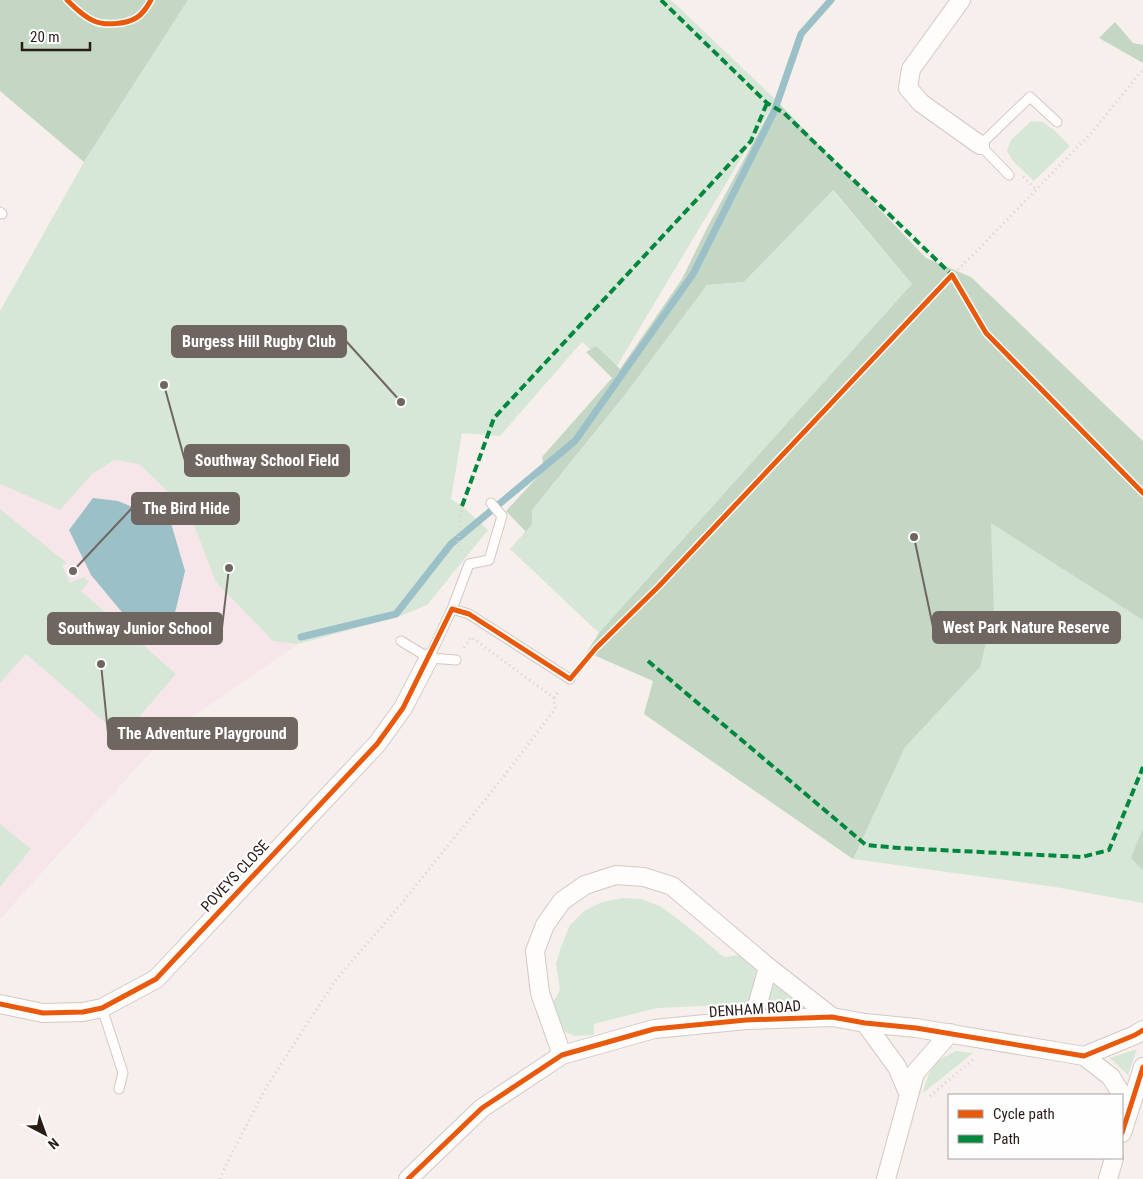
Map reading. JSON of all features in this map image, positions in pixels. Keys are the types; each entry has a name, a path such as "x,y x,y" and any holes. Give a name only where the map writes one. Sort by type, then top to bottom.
{"street":[{"path":"960,0 911,69 908,88 921,103 980,145"},
{"name":"POVEYS CLOSE","path":"0,1004 43,1013 83,1012 102,1008 156,979 377,744 403,708 428,658"},
{"name":"DENHAM ROAD","path":"562,1055 540,993 535,951 545,925 562,901 585,885 616,875 644,877 672,886 768,967 832,1017"},
{"name":"DENHAM ROAD","path":"746,1020 758,1003 768,967"},
{"name":"DENHAM ROAD","path":"408,1179 482,1108 562,1055 654,1029 746,1020 832,1017 865,1023 916,1028 1084,1056 1111,1077 1122,1094"},
{"path":"865,1023 897,1067 908,1095"},
{"path":"1084,1056 1135,1036 1143,1030"},
{"path":"886,1179 915,1073 950,1033"},
{"path":"1123,1130 1143,1067"},
{"name":"DENHAM ROAD","path":"1123,1096 1130,1107"},
{"path":"1108,1179 1114,1159"}],"lane":[{"path":"1009,175 980,145 1030,97 1057,122"},
{"path":"428,658 452,609 469,564 490,560 502,516 491,503"},
{"path":"452,609 469,614 570,679"},
{"path":"401,642 428,658 456,660"},
{"path":"102,1008 123,1072 119,1089"}],"path":[{"path":"570,679 596,648 659,586 952,275 1094,130 1143,71"},
{"path":"458,543 462,506"},
{"path":"220,1179 267,1086 335,981 401,904 556,709 554,698 471,637 456,660"},
{"path":"908,1095 926,1099 978,1055 980,1038"}],"shaded area":[{"path":"0,311 451,499 462,506 488,530 427,605 400,616 298,644 166,735 0,919"}],"green space":[{"path":"0,0 188,0 84,162 0,91"},
{"path":"188,0 671,0 776,100 614,371 582,342 500,436 462,433 451,499 462,506 488,530 427,605 400,616 298,644 273,641 216,582 189,512 139,464 114,460 92,474 60,510 0,484 0,311 84,162"},
{"path":"1115,22 1133,43 1143,45 1143,63 1099,38"},
{"path":"776,100 926,258 971,277 1143,441 1143,620 991,523 994,611 980,667 905,747 853,859 644,714 653,681 587,652 599,633 912,284 833,190 744,282 707,285 624,396 532,510 532,524 526,532 506,511 544,470 542,457 612,378 586,352 596,346 620,369 682,279 706,230"},
{"path":"1031,121 1043,122 1070,146 1034,181 1013,161 1007,151 1011,140"},
{"path":"832,190 912,284 1143,441 1143,903 1055,887 853,859 644,714 654,681 587,652 599,633 510,549 532,524 532,510 624,396 707,285 744,282"},
{"path":"0,509 67,563 62,565 70,583 84,577 89,582 81,591 176,674 122,737 26,654 0,683"},
{"path":"0,824 31,849 0,887"},
{"path":"1143,828 1143,870 1131,858"},
{"path":"623,898 641,899 660,906 724,957 746,954 757,968 755,990 748,1005 741,1010 727,1012 723,1005 657,1008 594,1024 594,1035 575,1036 563,1031 550,1007 560,990 556,964 570,925 584,911 602,902"},
{"path":"773,978 808,1009 763,1010"},
{"path":"1137,1049 1128,1075 1110,1058"},
{"path":"956,1051 973,1053 923,1093 933,1067"}],"water":[{"path":"93,498 118,501 171,523 185,571 175,613 146,641 91,575 69,530"}],"waterway":[{"path":"301,637 396,614 451,544 575,441 693,274 774,112 801,34 831,0"}],"marked path":[{"path":"661,0 767,103 784,113 952,275"},
{"path":"462,506 494,418 751,141 767,103"},
{"path":"648,661 866,845 1082,857 1109,850 1143,767"}],"cycle path":[{"path":"67,0 90,19 99,23 109,24 127,22 136,18 143,12 151,0"},
{"path":"0,1004 43,1013 83,1012 102,1008 156,979 377,744 403,708 452,609 469,614 570,679 596,648 659,586 952,275 986,333 1143,493"},
{"path":"408,1179 482,1108 562,1055 654,1029 746,1020 832,1017 865,1023 916,1028 1084,1056 1143,1030"},
{"path":"1123,1130 1143,1067"}],"place":[{"name":"Southway School Field","path":"164,385"},
{"name":"Burgess Hill Rugby Club","path":"401,402"},
{"name":"West Park Nature Reserve","path":"914,537"},
{"name":"Southway Junior School","path":"229,568"},
{"name":"The Bird Hide","path":"73,571"},
{"name":"The Adventure Playground","path":"101,664"}]}
